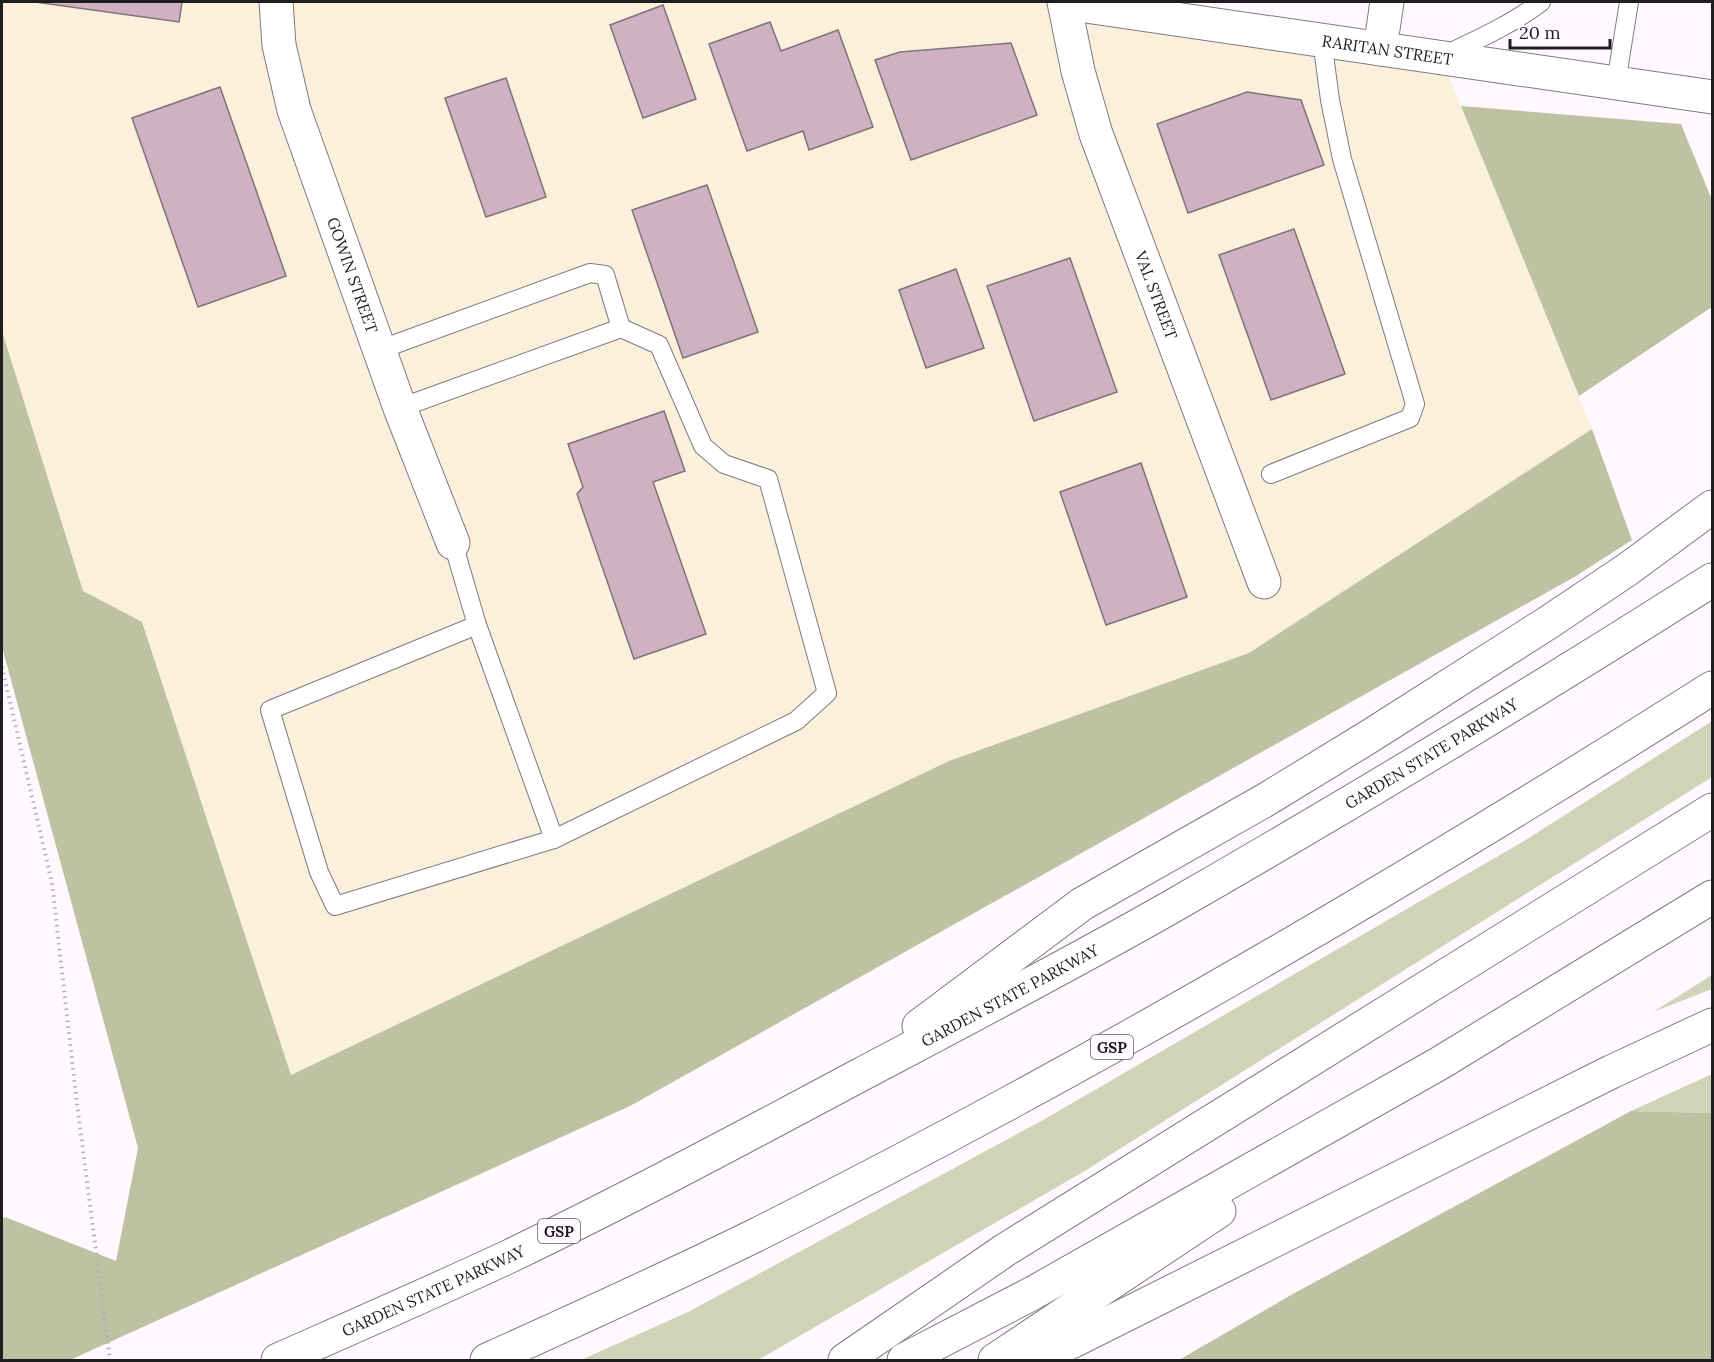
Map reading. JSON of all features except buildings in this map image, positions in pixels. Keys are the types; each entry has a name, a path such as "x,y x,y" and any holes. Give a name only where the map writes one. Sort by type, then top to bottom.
{"main road":[{"name":"GOWIN STREET","path":"276,2 279,45 294,110 400,408 453,543"},
{"name":"RARITAN STREET","path":"1064,2 1713,97"},
{"name":"VAL STREET","path":"1064,2 1078,70 1096,134 1264,582"},
{"path":"1380,49 1387,2"},
{"path":"833,1090 1082,904 1267,799 1370,736 1549,622 1628,569 1713,507"},
{"name":"GARDEN STATE PARKWAY","path":"278,1360 403,1306 620,1201 833,1090 1168,909 1438,751 1713,580"},
{"name":"GSP","path":"487,1360 752,1237 953,1133 1119,1043 1256,966 1418,870 1713,688"},
{"path":"845,1360 1005,1250 1713,810"},
{"path":"904,1360 1033,1293 1440,1063 1713,897"},
{"path":"1029,1360 1071,1342 1611,1072 1713,1025"},
{"path":"994,1360 1440,1063"}],"lane":[{"path":"1441,57 1493,33 1541,2"},
{"path":"1616,83 1629,2"},
{"path":"1270,474 1410,418 1415,404 1342,159 1330,100 1322,40"},
{"path":"379,350 590,273 605,275 621,328"},
{"path":"400,408 621,328 659,345 703,446 724,464 768,479 827,693 795,721 554,839 335,906 319,872 270,710 477,625"},
{"path":"453,543 477,625 554,839"}],"path":[{"path":"2,667 51,883 110,1360"}],"shaded area":[{"path":"2,2 1064,2 1441,57 1592,429 1249,653 949,761 291,1075 142,622 83,591 2,331"}],"green space":[{"path":"1461,106 1681,124 1712,200 1712,307 1579,396"},
{"path":"2,331 83,591 142,622 291,1075 949,761 1249,653 1592,429 1632,540 1576,576 630,1106 70,1360 2,1360 2,1219 5,1217 116,1261 138,1148 2,647"},
{"path":"1712,721 1712,777 1083,1172 758,1360 581,1360 688,1312 1043,1120 1524,841"},
{"path":"1712,975 1712,989 1653,1012"},
{"path":"1712,1074 1712,1113 1631,1111"},
{"path":"1631,1111 1712,1113 1712,1360 1179,1360 1291,1295"}]}
